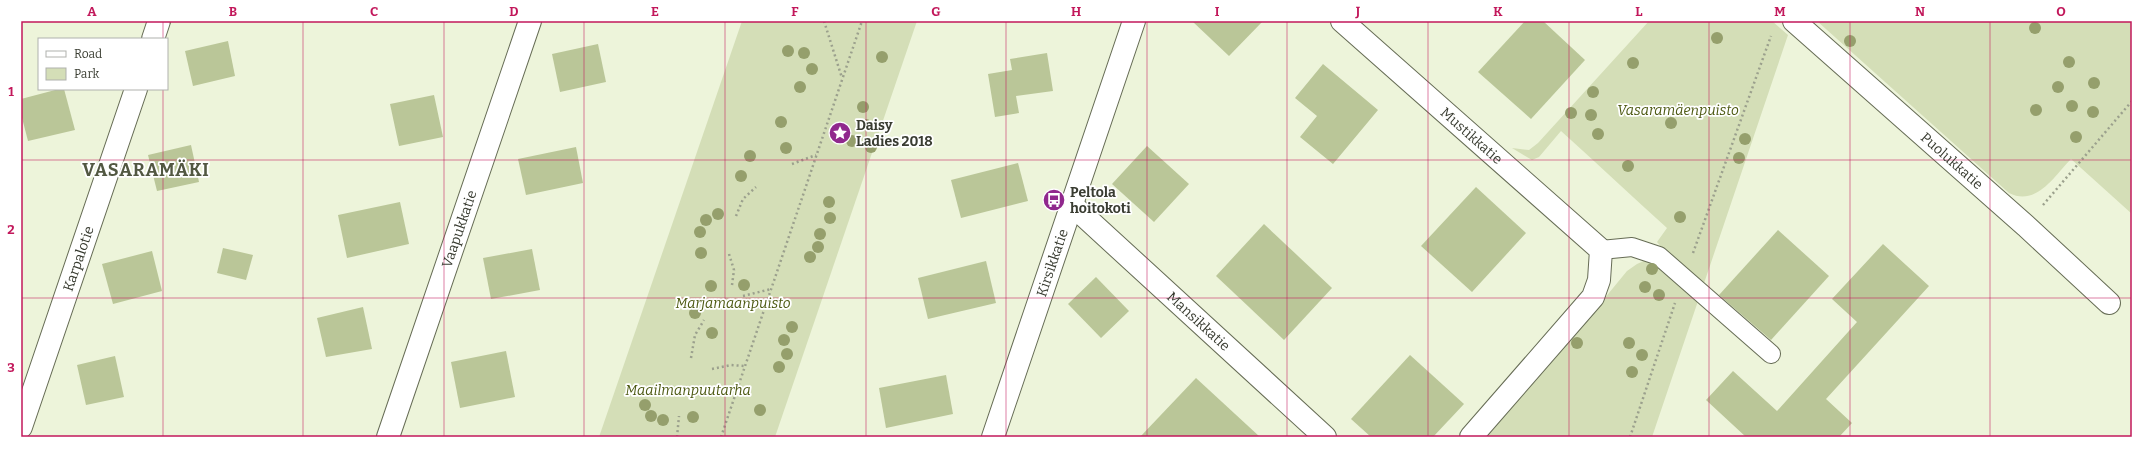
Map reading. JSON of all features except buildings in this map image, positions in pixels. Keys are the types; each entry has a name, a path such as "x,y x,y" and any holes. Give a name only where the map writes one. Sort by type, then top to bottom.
{"street":[{"path":"153,38 159,21"},
{"name":"Vaapukkatie","path":"388,437 530,21"},
{"name":"Kirsikkatie","path":"993,437 1134,21"},
{"name":"Mustikkatie","path":"1342,21 1601,250"},
{"name":"Puolukkatie","path":"1794,21 2026,226 2108,303"},
{"name":"Karpalotie","path":"21,428 136,90"},
{"name":"Mansikkatie","path":"1072,205 1325,437"},
{"path":"1471,437 1593,297 1600,280 1601,250"}],"lane":[{"path":"1601,250 1632,247 1659,256 1684,276 1771,354"}],"path":[{"path":"824,21 842,78"},
{"path":"721,437 862,21"},
{"path":"1630,437 1684,276 1772,33"},
{"path":"2026,226 2132,101"},
{"path":"792,164 817,155"},
{"path":"736,216 743,199 756,186"},
{"path":"729,254 734,270 732,285"},
{"path":"743,296 771,289"},
{"path":"691,358 695,335 704,320"},
{"path":"712,369 731,365 745,366"},
{"path":"677,437 679,416"}],"green space":[{"name":"Marjamaanpuisto","path":"742,21 917,21 775,437 599,437"},
{"name":"Vasaramäenpuisto","path":"1649,21 1772,21 1788,35 1652,437 1483,437 1553,361 1627,271 1646,260 1662,248 1657,242 1667,228 1561,131 1539,157 1532,160 1512,148 1529,150 1538,143"},
{"path":"1817,21 2132,21 2132,214 2071,159 2052,180 2037,193 2028,196 2019,196 2009,193"}],"place":[{"name":"Daisy Ladies 2018","path":"840,133"},
{"name":"Peltola hoitokoti","path":"1054,200"}],"district":[{"name":"VASARAMÄKI","path":"146,170"}],"park label":[{"name":"Maailmanpuutarha","path":"688,390"}]}
